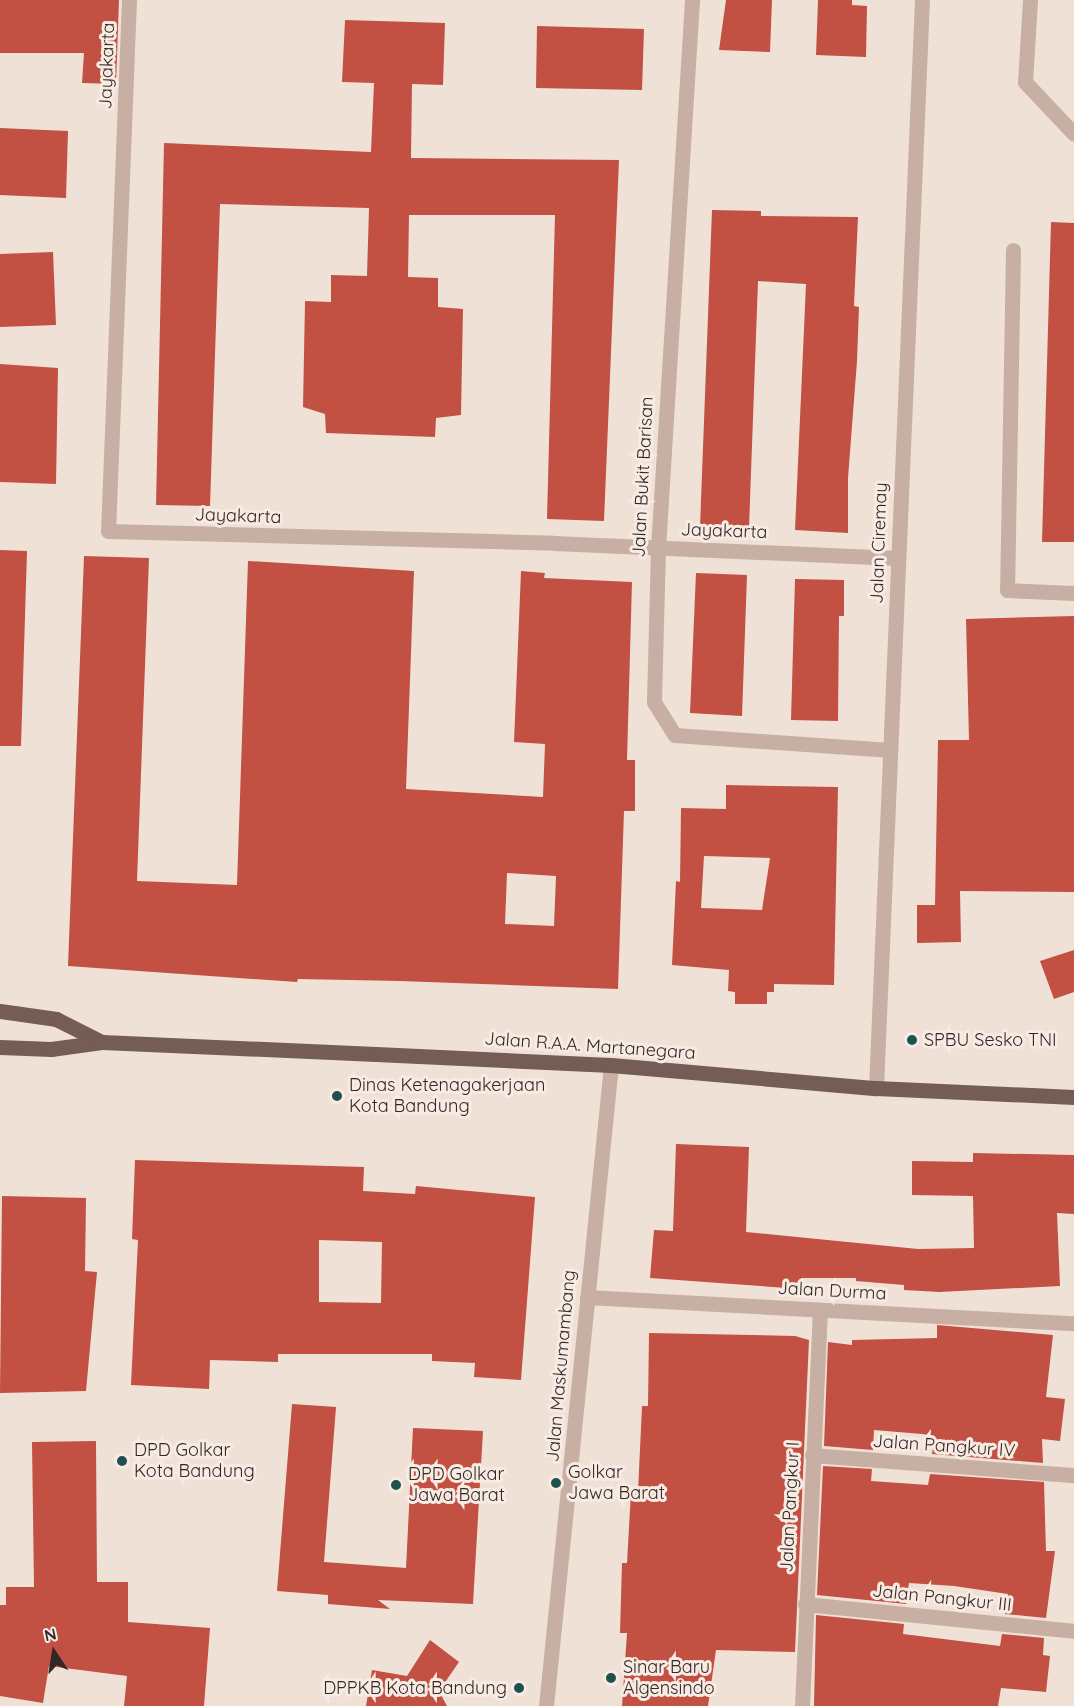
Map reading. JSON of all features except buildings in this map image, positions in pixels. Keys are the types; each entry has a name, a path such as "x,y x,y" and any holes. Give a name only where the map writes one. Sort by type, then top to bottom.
{"main road":[{"name":"Jalan R.A.A. Martanegara","path":"0,1011 56,1018 102,1042"},
{"name":"Jalan R.A.A. Martanegara","path":"0,1047 51,1049 102,1042 611,1065 876,1088 1074,1097"}],"street":[{"name":"Jayakarta","path":"129,0 108,531 898,558"},
{"name":"Jalan Bukit Barisan","path":"692,0 658,548 654,702 675,735 890,750"},
{"name":"Jalan Ciremay","path":"876,1088 922,0"},
{"path":"1030,0 1025,82 1074,134"},
{"path":"1013,250 1007,590 1074,593"},
{"name":"Jalan Maskumambang","path":"546,1706 611,1065"},
{"name":"Jalan Durma","path":"587,1297 1074,1323"},
{"name":"Jalan Pangkur I","path":"802,1706 820,1310"},
{"name":"Jalan Pangkur IV","path":"812,1455 1074,1475"},
{"name":"Jalan Pangkur III","path":"805,1604 1074,1631"}],"place":[{"name":"SPBU Sesko TNI","path":"912,1040"},
{"name":"Dinas Ketenagakerjaan Kota Bandung","path":"337,1096"},
{"name":"DPD Golkar Kota Bandung","path":"122,1461"},
{"name":"Golkar Jawa Barat","path":"556,1483"},
{"name":"DPD Golkar Jawa Barat","path":"396,1485"},
{"name":"Sinar Baru Algensindo","path":"611,1678"},
{"name":"DPPKB Kota Bandung","path":"519,1688"}]}
